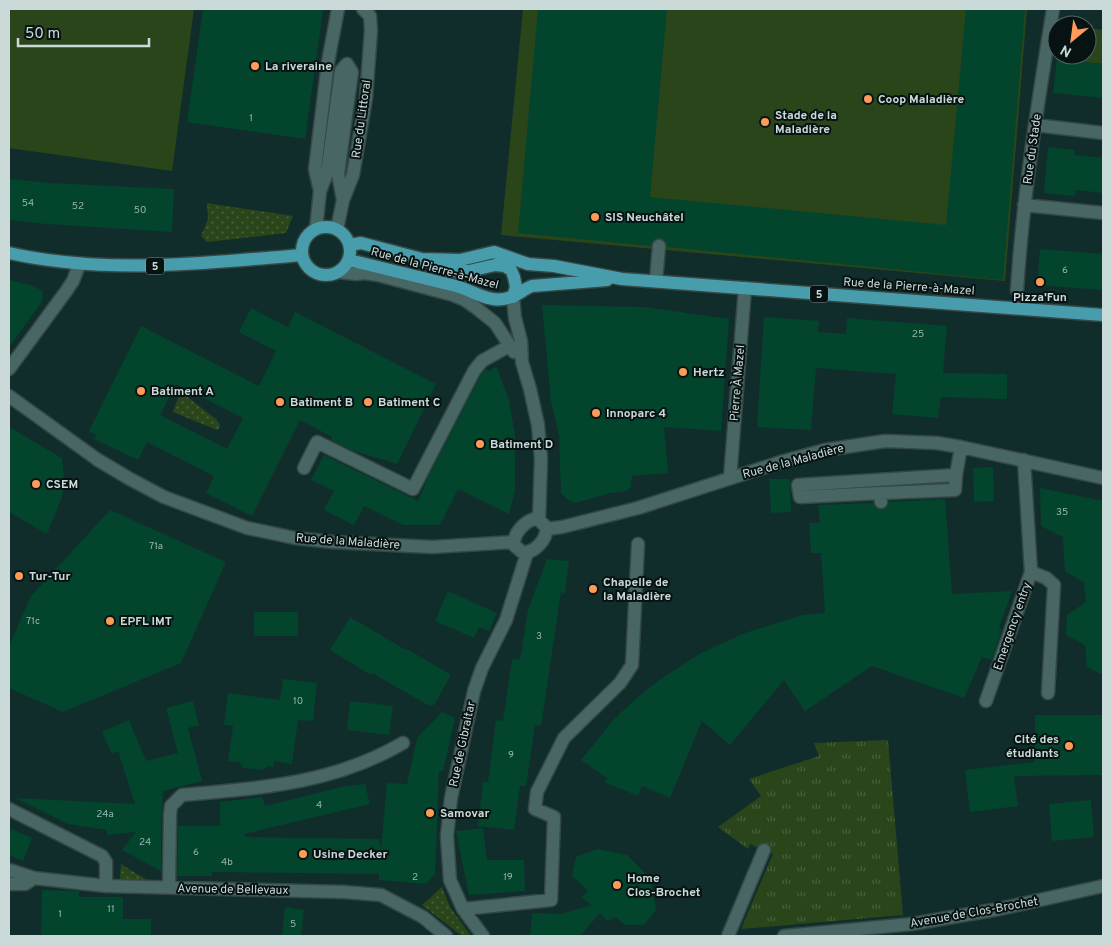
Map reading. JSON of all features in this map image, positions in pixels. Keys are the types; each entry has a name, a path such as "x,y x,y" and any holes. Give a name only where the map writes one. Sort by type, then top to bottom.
{"main road":[{"path":"327,226 337,229 343,233 350,245 349,260 339,272 326,276 314,272 305,263 302,255 303,243 306,237 316,229 327,226"},
{"name":"Rue de la Pierre-à-Mazel","path":"350,245 361,244 422,259 455,271 469,271 495,265 505,266 511,270 514,276 516,287 513,296"},
{"name":"Rue de la Pierre-à-Mazel","path":"422,259 460,260 494,252 528,264 554,266 622,279 1103,315"},
{"name":"5","path":"9,253 78,265 140,266 302,255"},
{"name":"Rue de la Pierre-à-Mazel","path":"349,260 470,290 487,299 495,300 513,296 532,286 622,279"}],"street":[{"path":"320,191 315,169 328,62 338,9"},
{"name":"Rue du Littoral","path":"337,229 343,200 353,175 366,98 371,30 370,16 363,9"},
{"name":"Rue du Stade","path":"1017,290 1024,205 1053,9"},
{"path":"316,229 320,191 327,173 341,71 347,64 352,72 338,174 343,200"},
{"path":"1035,125 1103,133"},
{"path":"1024,205 1103,212"},
{"path":"656,282 659,246"},
{"path":"9,369 73,281 78,265"},
{"name":"Rue de la Pierre-à-Mazel","path":"339,272 364,273 453,295 475,307 495,323 509,346"},
{"path":"393,279 437,281"},
{"name":"Pierre À Mazel","path":"730,478 745,288"},
{"path":"513,296 515,318 521,341 522,362 533,398 538,425 545,537 532,551 527,553 517,550 514,542 515,535 529,521 543,524"},
{"path":"304,468 317,442 413,489 474,371 482,361 509,346 522,362"},
{"name":"Rue de la Maladière","path":"9,396 98,460 130,479 164,497 247,528 295,538 333,542 432,546 514,542"},
{"name":"Rue de la Maladière","path":"543,524 562,527 638,508 804,455 885,441 961,447 1103,478"},
{"path":"956,475 798,485 800,497 881,498 955,490 961,447"},
{"name":"Emergency entry","path":"986,701 1031,572 1024,460"},
{"path":"463,909 552,900 554,818 535,809 537,792 564,738 620,683 632,664 638,544"},
{"name":"Rue de Gibraltar","path":"483,936 463,909 453,888 447,836 451,798 474,691 482,668 506,620 527,553"},
{"path":"1031,572 1046,578 1054,585 1048,694"},
{"path":"169,887 171,806 182,795 273,787 311,778 367,762 403,742"},
{"path":"9,809 102,856 106,862 106,886"},
{"path":"728,936 764,850"},
{"name":"Avenue de Bellevaux","path":"9,870 34,878 106,886 335,891 381,895 423,917 446,936"},
{"path":"9,884 25,884 34,878"},
{"name":"Avenue de Clos-Brochet","path":"784,936 912,924 999,909 1103,886"}],"green space":[{"path":"9,9 194,9 172,171 9,148"},
{"name":"Stade de la Maladière","path":"523,9 1027,9 1005,281 501,235"},
{"path":"1097,29 1103,30 1103,64 1097,63"},
{"path":"207,203 293,216 286,233 207,242 201,236 208,219"},
{"path":"185,395 217,420 220,425 219,429 217,430 173,412 178,398"},
{"path":"888,740 903,915 741,929 773,854 750,844 748,849 718,827 761,796 749,779 819,756 814,743"},
{"path":"121,864 147,880 120,879"},
{"path":"442,887 450,907 471,936 462,936 422,905"}],"building":[{"name":"La riveraine","path":"203,9 323,10 305,139 187,122"},
{"path":"538,9 667,9 650,197 946,225 966,9 1025,9 1003,280 667,247 666,242 660,238 655,239 651,246 518,233"},
{"path":"1103,64 1103,98 1053,93 1056,65"},
{"path":"1048,147 1075,150 1074,155 1103,158 1103,193 1076,190 1075,196 1044,193"},
{"path":"9,179 50,183 174,189 172,232 9,220"},
{"path":"1040,249 1103,254 1103,290 1037,285"},
{"path":"9,280 34,286 42,291 43,297 41,303 9,347"},
{"path":"542,305 644,307 729,319 721,431 664,427 668,473 632,476 631,487 626,491 610,493 575,503 568,500 561,493 559,436 551,401"},
{"path":"251,308 288,327 295,312 436,384 397,464 351,450 331,440 332,437 300,420 252,516 206,493 214,476 147,442 138,460 94,439 96,435 89,431 141,326 259,386 276,351 239,332","holes":["176,384 243,418 227,449 160,415"]},
{"path":"764,317 819,321 818,332 846,334 847,318 947,326 943,373 1007,374 1007,399 941,397 938,418 892,414 896,374 816,368 811,430 757,427"},
{"name":"Batiment D","path":"496,366 509,400 515,435 515,490 509,514 458,489 440,525 403,525 364,506 354,525 324,510 334,491 311,480 324,455 418,501 429,475 481,375 486,369 490,371"},
{"name":"CSEM","path":"9,427 62,458 64,480 62,497 47,534 9,512"},
{"path":"993,467 994,501 974,502 973,468"},
{"path":"769,479 790,479 791,512 771,513"},
{"path":"1040,488 1103,501 1103,675 1087,667 1085,645 1066,635 1067,615 1086,602 1084,582 1065,572 1063,537 1041,526"},
{"path":"945,499 952,594 1012,591 999,628 1002,629 992,660 982,657 964,698 872,666 805,711 784,680 730,745 702,721 670,798 642,786 638,796 604,782 607,778 581,760 614,719 637,698 659,680 701,653 745,633 803,615 825,613 821,553 811,553 809,523 820,523 818,505 873,503 875,507 881,510 886,508 889,502"},
{"name":"EPFL IMT","path":"110,510 226,562 181,663 63,712 9,688 9,646 31,596"},
{"path":"547,559 569,561 565,594 561,592 541,726 535,725 526,786 520,786 514,830 478,826 483,782 488,782 496,720 503,721 512,659 520,660 528,610"},
{"path":"448,591 497,613 489,631 479,627 474,638 435,621"},
{"path":"254,612 298,612 298,636 254,636"},
{"path":"350,617 451,675 434,705 428,705 372,673 371,675 330,650"},
{"path":"283,679 317,683 313,721 298,720 292,764 274,761 273,767 267,766 264,770 243,768 239,762 228,761 233,726 224,725 228,693 280,700"},
{"path":"193,701 199,725 188,728 202,781 163,791 161,871 122,850 136,832 107,835 107,830 68,824 15,798 135,804 118,751 112,754 102,732 129,720 146,761 178,753 166,708"},
{"path":"350,701 393,706 389,735 347,730"},
{"path":"442,712 455,718 443,771 439,771 435,874 426,884 379,880 379,874 212,872 212,876 177,876 178,826 220,826 220,802 262,797 265,806 346,786 365,784 370,804 244,834 245,837 379,839 381,849 387,783 407,784 417,738"},
{"name":"Cité des étudiants","path":"1035,715 1103,715 1103,775 1014,776 1018,806 970,812 965,770 1035,762"},
{"path":"1091,800 1094,837 1052,841 1049,804"},
{"path":"9,828 32,838 23,861 9,855"},
{"path":"483,828 487,860 524,860 525,891 469,895 456,831"},
{"name":"Home Clos-Brochet","path":"597,849 627,855 651,879 656,910 644,925 626,925 615,917 607,921 600,913 580,936 530,936 532,913 561,914 591,905 582,897 588,890 572,876 576,857"},
{"path":"42,890 79,891 79,897 123,897 123,919 151,919 151,936 41,936"},
{"path":"285,907 304,910 301,936 282,936"}],"place":[{"name":"La riveraine","path":"255,66"},
{"name":"Coop Maladière","path":"868,99"},
{"name":"Stade de la Maladière","path":"765,122"},
{"name":"SIS Neuchâtel","path":"595,217"},
{"name":"Pizza'Fun","path":"1040,282"},
{"name":"Hertz","path":"683,372"},
{"name":"Batiment A","path":"141,391"},
{"name":"Batiment B","path":"280,402"},
{"name":"Batiment C","path":"368,402"},
{"name":"Innoparc 4","path":"596,413"},
{"name":"Batiment D","path":"480,444"},
{"name":"CSEM","path":"36,484"},
{"name":"Tur-Tur","path":"19,576"},
{"name":"Chapelle de la Maladière","path":"593,589"},
{"name":"EPFL IMT","path":"110,621"},
{"name":"Cité des étudiants","path":"1069,746"},
{"name":"Samovar","path":"430,813"},
{"name":"Usine Decker","path":"303,854"},
{"name":"Home Clos-Brochet","path":"617,885"}]}
